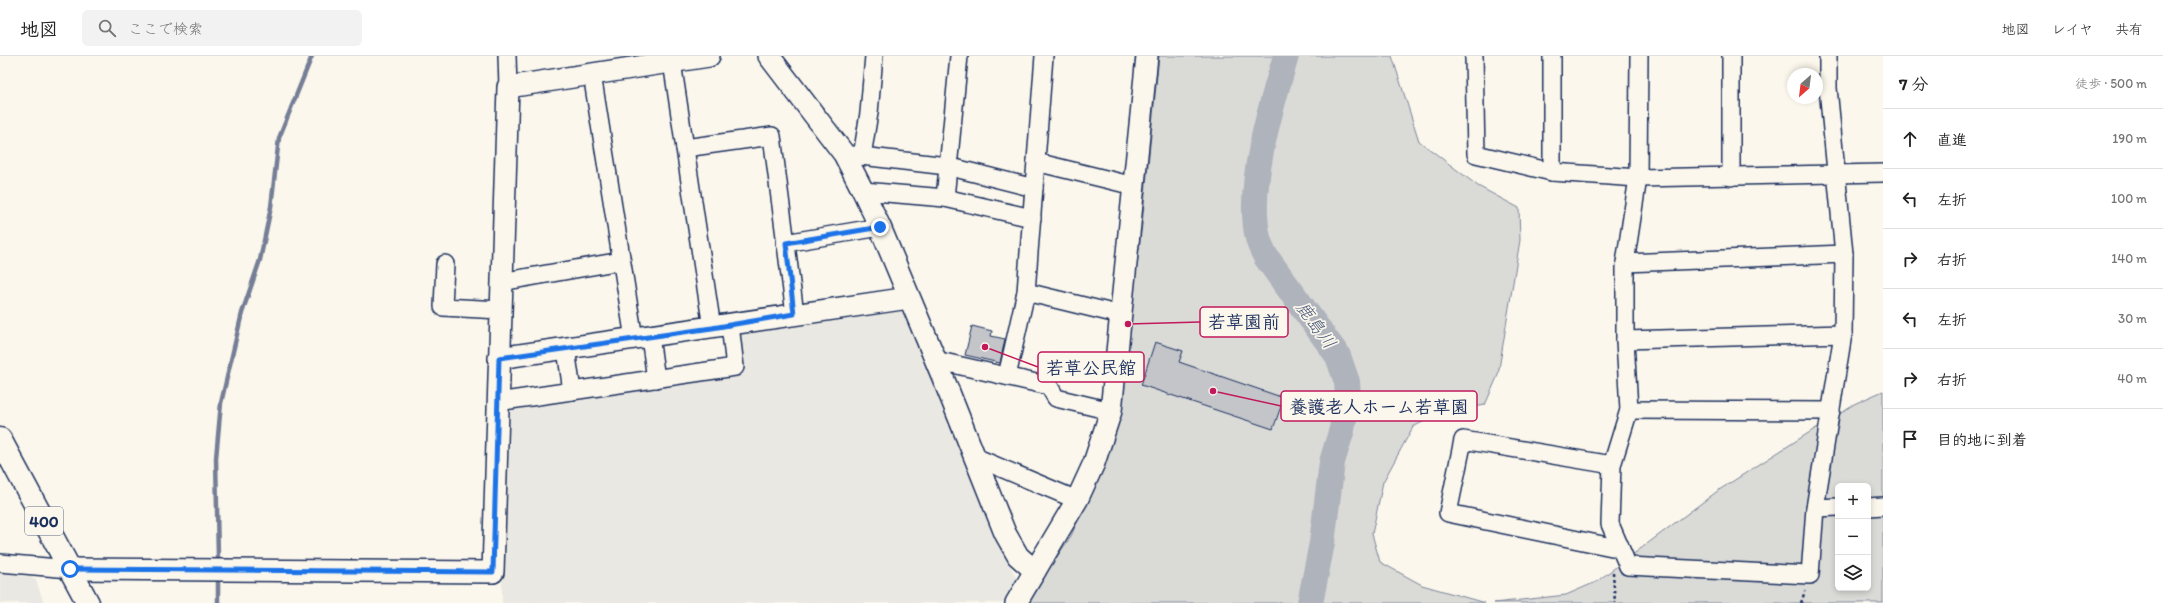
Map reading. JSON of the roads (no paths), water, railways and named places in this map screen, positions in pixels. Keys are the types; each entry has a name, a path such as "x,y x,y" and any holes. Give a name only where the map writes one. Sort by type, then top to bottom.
{"highway":[{"name":"400","path":"0,439 88,603"}],"street":[{"path":"0,563 70,569 493,572 508,56"},
{"path":"508,87 709,56"},
{"path":"769,56 853,155 863,191 880,227 1005,533 1018,556 1035,571"},
{"path":"853,155 869,113 874,56"},
{"path":"944,198 959,56"},
{"path":"1006,376 1026,292 1044,56"},
{"path":"1016,603 1077,500 1094,463 1111,411 1148,56"},
{"path":"1474,56 1476,154 1552,172 1638,178 1883,173"},
{"path":"1552,56 1552,172"},
{"path":"1638,56 1638,178 1625,263 1625,340 1629,410 1612,465 1610,524 1628,566 1810,575 1815,508 1843,334 1844,254 1828,88 1828,56"},
{"path":"1731,56 1731,177"},
{"path":"498,402 735,367 721,327 685,148 672,62"},
{"path":"592,74 621,261 642,338 656,379"},
{"path":"685,148 772,136 794,314"},
{"path":"853,155 947,166 1034,188"},
{"path":"1036,162 1134,186"},
{"path":"863,191 944,198 1032,218"},
{"path":"786,243 880,227"},
{"path":"1625,263 1844,254"},
{"path":"501,282 621,261"},
{"path":"445,264 443,307 500,310"},
{"path":"1026,292 1121,315"},
{"path":"499,358 721,327 794,314 909,298"},
{"path":"1625,340 1843,334"},
{"path":"566,349 572,391"},
{"path":"935,360 1049,386 1056,398 1111,411"},
{"path":"1629,410 1831,411"},
{"path":"1612,465 1463,440 1448,512 1612,546 1620,546"},
{"path":"975,457 1077,500"},
{"path":"1871,506 1883,506"},
{"path":"1815,508 1835,507"}],"waterway":[{"path":"218,558 216,458 221,403 242,313 260,260 271,207 279,138 312,56"},
{"name":"鹿島川","path":"1286,56 1267,122 1258,171 1255,195 1255,218 1258,238 1266,257 1338,356 1347,382 1348,397 1342,429 1332,462 1322,543 1310,603"},
{"path":"218,576 218,603"}],"place":[{"name":"若草園前","path":"1128,324"},
{"name":"若草公民館","path":"985,347"},
{"name":"養護老人ホーム若草園","path":"1213,391"}]}
